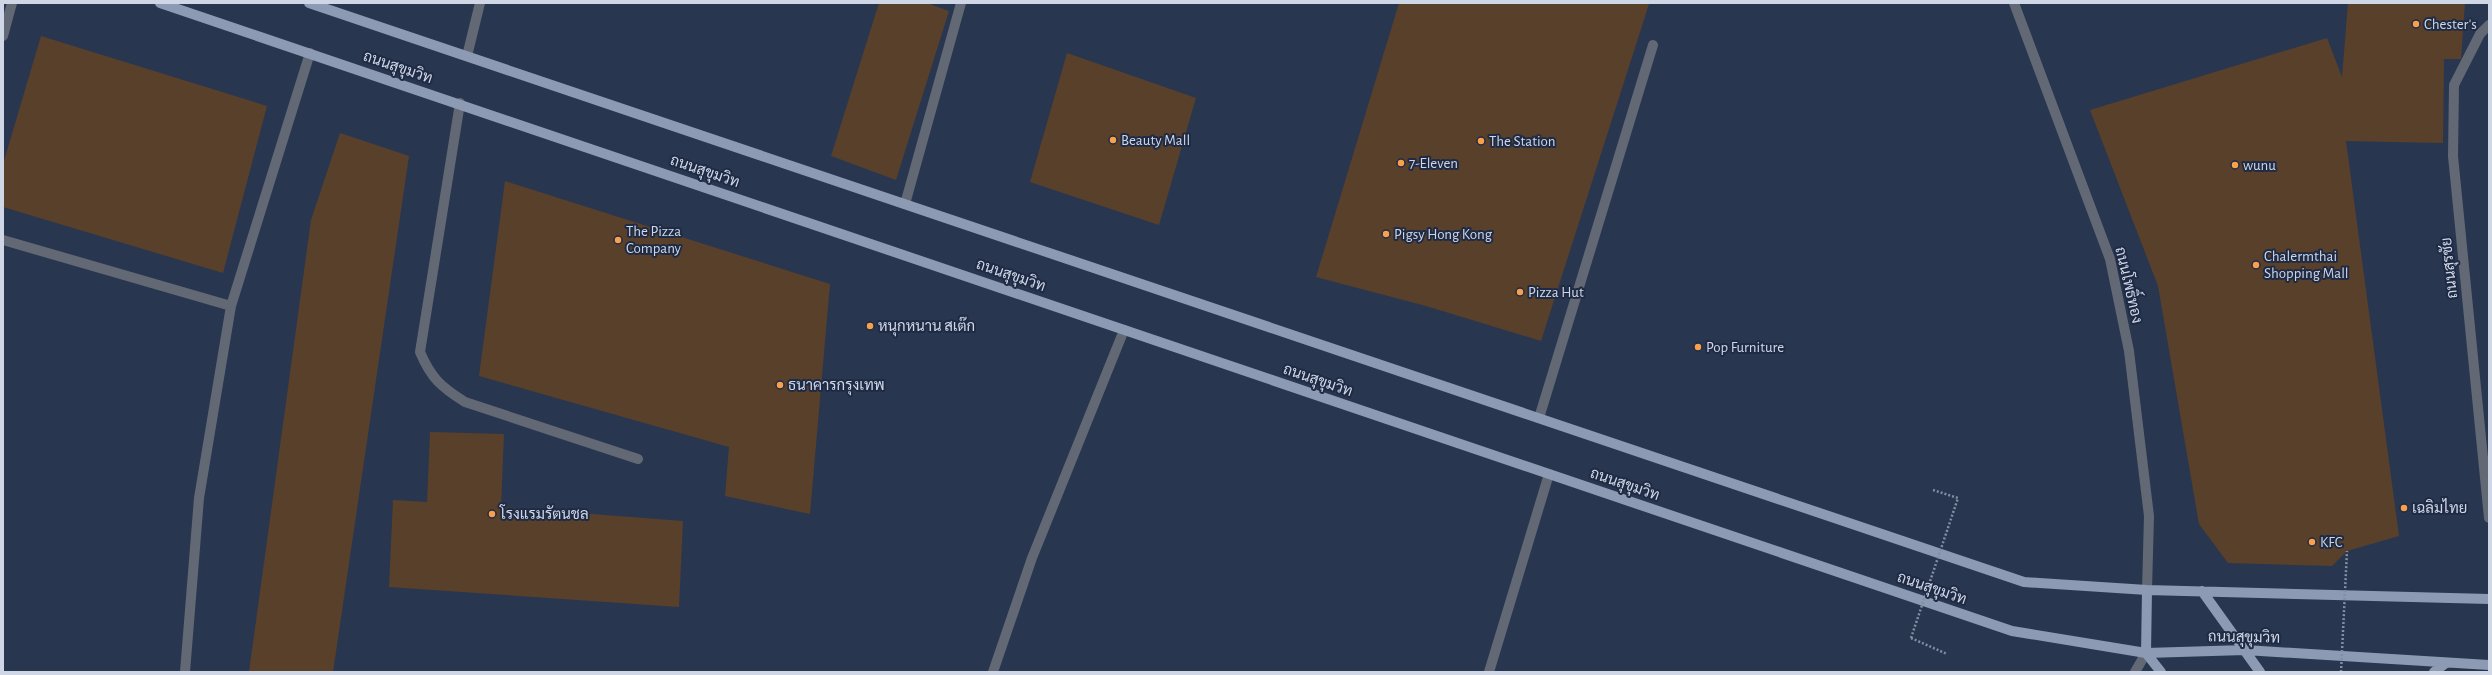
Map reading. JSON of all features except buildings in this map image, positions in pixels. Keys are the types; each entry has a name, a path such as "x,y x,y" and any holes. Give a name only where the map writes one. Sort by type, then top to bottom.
{"main road":[{"name":"ถนนสุขุมวิท","path":"160,3 2012,632 2146,652 2245,650 2489,665"},
{"path":"309,3 2024,582 2147,590 2202,590 2489,599"},
{"path":"2147,590 2146,652 2161,672"},
{"path":"2202,590 2260,672"},
{"path":"2434,672 2446,663"}],"street":[{"path":"3,36 12,3"},
{"path":"467,56 480,3"},
{"path":"905,204 961,3"},
{"name":"ถนนโพธิ์ทอง","path":"2014,3 2110,259 2128,351 2149,516 2147,590"},
{"name":"ถนนสุรชัย","path":"2489,25 2480,34 2454,85 2453,156 2489,518"},
{"path":"1539,418 1654,45"},
{"path":"185,672 199,498 231,306 310,53"},
{"path":"460,104 420,352 428,372 444,389 465,402 638,459"},
{"path":"3,240 231,306"},
{"path":"993,672 1032,558 1124,330"},
{"path":"1489,672 1549,474"},
{"path":"2135,672 2146,652"}],"path":[{"path":"1933,490 1958,498 1911,638 1947,654"},
{"path":"2341,672 2347,551"}],"place":[{"name":"Chester's","path":"2416,24"},
{"name":"Beauty Mall","path":"1113,140"},
{"name":"The Station","path":"1481,141"},
{"name":"7-Eleven","path":"1401,163"},
{"name":"wunu","path":"2235,165"},
{"name":"Pigsy Hong Kong","path":"1386,234"},
{"name":"The Pizza Company","path":"618,240"},
{"name":"Chalermthai Shopping Mall","path":"2256,265"},
{"name":"Pizza Hut","path":"1520,292"},
{"name":"หนุกหนาน สเต๊ก","path":"870,326"},
{"name":"Pop Furniture","path":"1698,347"},
{"name":"ธนาคารกรุงเทพ","path":"780,385"},
{"name":"เฉลิมไทย","path":"2404,508"},
{"name":"โรงแรมรัตนชล","path":"492,514"},
{"name":"KFC","path":"2312,542"}]}
